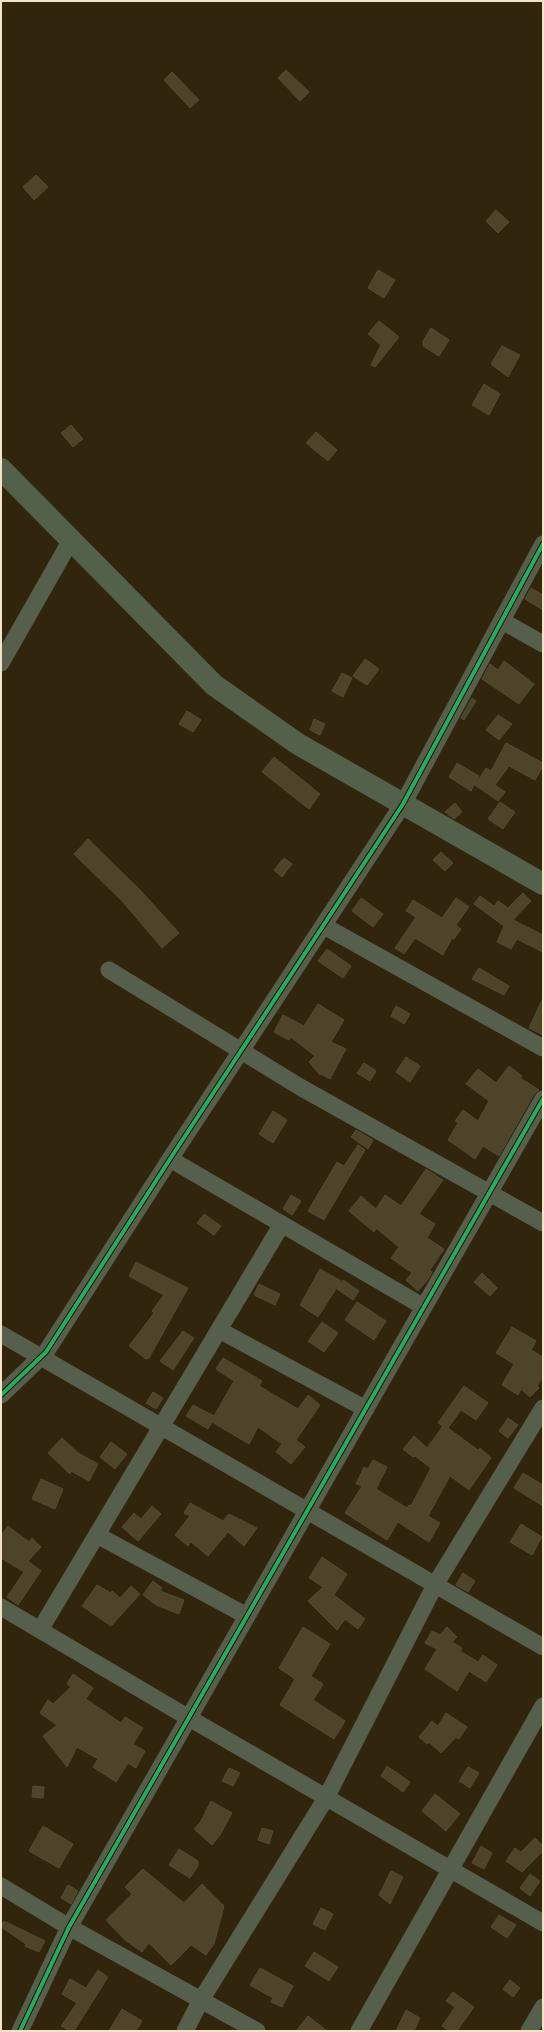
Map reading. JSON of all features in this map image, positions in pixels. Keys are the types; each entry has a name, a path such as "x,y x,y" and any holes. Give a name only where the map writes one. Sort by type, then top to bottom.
{"street":[{"path":"1,469 214,685 298,744 543,884"},
{"path":"1,663 71,540"},
{"path":"1,1395 46,1352 170,1159 242,1052 403,804 543,544"},
{"path":"502,621 543,644"},
{"path":"324,926 543,1048"},
{"path":"109,970 300,1087 543,1223"},
{"path":"20,2031 69,1927 543,1099"},
{"path":"170,1159 424,1307"},
{"path":"40,1630 282,1224"},
{"path":"219,1330 366,1409"},
{"path":"1,1334 543,1647"},
{"path":"185,2031 201,2000 326,1798 435,1585 543,1408"},
{"path":"97,1535 247,1616"},
{"path":"1,1607 449,1870 543,1923"},
{"path":"359,2031 543,1706"},
{"path":"1,1886 69,1927 258,2031"},
{"path":"529,2031 543,2007"}],"building":[{"path":"286,70 309,92 300,101 278,78"},
{"path":"172,72 199,100 190,108 164,80"},
{"path":"36,175 48,187 34,200 23,187"},
{"path":"496,210 509,222 498,233 486,221"},
{"path":"378,270 395,280 384,298 368,288"},
{"path":"379,321 399,337 375,367 371,365 381,345 368,334"},
{"path":"431,328 449,340 439,356 423,346 423,341"},
{"path":"502,346 520,355 508,377 491,364"},
{"path":"484,384 500,394 489,415 472,405"},
{"path":"71,425 83,439 73,447 61,433"},
{"path":"316,432 337,450 328,461 306,443"},
{"path":"531,588 543,595 543,610 525,599"},
{"path":"365,659 379,669 367,685 353,676"},
{"path":"504,661 534,684 519,704 482,679 490,664 498,670"},
{"path":"342,673 352,678 343,697 332,691"},
{"path":"472,698 476,701 464,720 461,718"},
{"path":"187,711 201,720 193,732 179,724"},
{"path":"498,715 512,724 499,740 486,730"},
{"path":"314,719 325,724 320,735 310,730"},
{"path":"506,743 543,763 543,766 535,780 509,766 495,785 505,792 498,801 475,785 486,768 491,771"},
{"path":"274,757 320,794 309,809 262,772"},
{"path":"457,763 479,776 471,791 449,777"},
{"path":"500,802 515,812 503,829 488,819"},
{"path":"455,803 462,812 454,819 445,812"},
{"path":"88,839 141,891 179,933 162,948 123,902 74,854"},
{"path":"441,852 453,863 445,871 433,860"},
{"path":"284,858 292,864 282,877 274,870"},
{"path":"523,893 531,901 513,920 543,935 543,952 517,939 511,949 497,942 504,926 474,904 480,896 494,906 498,901 508,908"},
{"path":"361,898 383,914 373,927 352,911"},
{"path":"456,898 469,907 456,925 461,929 454,939 452,938 443,955 415,938 404,954 395,948 416,917 406,911 413,900 442,918"},
{"path":"327,949 351,966 343,978 318,961"},
{"path":"479,968 509,986 504,995 472,979"},
{"path":"543,998 543,1035 529,1028"},
{"path":"318,1004 344,1020 331,1042 346,1049 330,1079 321,1074 320,1075 309,1062 315,1056 291,1037 289,1040 274,1032 283,1015 304,1026"},
{"path":"396,1006 410,1014 404,1024 391,1016"},
{"path":"406,1057 420,1066 410,1082 396,1072"},
{"path":"364,1063 376,1071 370,1081 357,1073"},
{"path":"509,1066 522,1076 520,1078 539,1090 534,1094 499,1156 483,1146 475,1159 448,1140 458,1123 455,1121 463,1110 478,1121 489,1101 466,1084 478,1069 496,1083"},
{"path":"273,1111 287,1120 273,1143 259,1134"},
{"path":"356,1130 373,1140 368,1149 351,1137"},
{"path":"358,1145 365,1150 324,1220 308,1211 337,1162 344,1166"},
{"path":"426,1169 443,1180 419,1214 435,1224 427,1238 444,1249 430,1270 432,1272 429,1278 418,1291 406,1280 412,1273 391,1258 399,1247 376,1228 374,1232 349,1211 361,1196 376,1209 385,1195 401,1206"},
{"path":"291,1195 301,1201 292,1215 283,1209"},
{"path":"204,1214 221,1226 214,1235 197,1223"},
{"path":"136,1262 188,1288 149,1358 146,1359 129,1346 154,1313 152,1311 164,1295 129,1276"},
{"path":"320,1269 341,1281 318,1317 300,1305"},
{"path":"482,1273 497,1288 490,1296 474,1282"},
{"path":"343,1280 359,1291 353,1300 337,1289"},
{"path":"259,1284 280,1294 275,1305 254,1295"},
{"path":"357,1302 386,1321 374,1340 345,1320"},
{"path":"322,1322 338,1333 324,1352 308,1341"},
{"path":"512,1327 536,1341 531,1350 543,1357 543,1377 537,1386 539,1388 530,1397 521,1389 518,1395 502,1385 514,1364 496,1353"},
{"path":"183,1331 194,1338 173,1370 160,1361"},
{"path":"223,1358 262,1381 259,1386 298,1409 308,1395 320,1405 296,1440 305,1447 291,1464 276,1452 282,1444 258,1427 249,1444 212,1422 208,1429 186,1416 193,1405 214,1416 234,1381 216,1369"},
{"path":"464,1386 488,1403 476,1420 461,1410 448,1428 478,1450 480,1448 491,1458 469,1490 450,1476 428,1516 440,1523 429,1542 398,1522 387,1540 345,1513 362,1486 356,1484 364,1467 368,1469 373,1460 387,1467 376,1489 407,1508 409,1505 411,1506 431,1468 403,1449 414,1436 427,1448 443,1426 438,1423"},
{"path":"153,1392 163,1398 156,1409 146,1403"},
{"path":"508,1418 518,1425 508,1438 499,1431"},
{"path":"62,1438 78,1453 98,1464 89,1481 71,1471 70,1474 48,1453"},
{"path":"111,1442 127,1454 115,1469 100,1457"},
{"path":"523,1473 543,1485 543,1506 514,1488"},
{"path":"41,1479 63,1489 55,1509 32,1499"},
{"path":"190,1503 223,1521 229,1514 257,1528 244,1546 228,1532 208,1556 191,1542 188,1546 175,1535 190,1516 184,1513"},
{"path":"152,1506 161,1514 138,1541 122,1527 134,1513 141,1519"},
{"path":"521,1524 542,1537 532,1555 510,1542"},
{"path":"8,1526 29,1542 32,1538 41,1547 28,1561 41,1571 18,1605 7,1597 24,1572 1,1558 1,1535"},
{"path":"322,1557 347,1574 334,1595 365,1619 358,1629 345,1619 337,1630 308,1601 323,1587 309,1578"},
{"path":"463,1573 475,1581 468,1592 456,1585"},
{"path":"153,1581 162,1588 160,1591 184,1600 179,1614 156,1605 143,1595"},
{"path":"97,1585 111,1593 112,1591 120,1598 131,1586 140,1594 111,1626 82,1606"},
{"path":"303,1627 330,1644 311,1676 323,1684 313,1700 345,1721 334,1739 280,1705 295,1679 279,1668"},
{"path":"447,1627 457,1637 452,1642 462,1648 460,1651 478,1662 483,1655 497,1665 486,1682 469,1671 457,1691 425,1669 437,1649 425,1643 432,1631 440,1635"},
{"path":"73,1674 93,1688 86,1699 121,1723 125,1717 143,1728 133,1744 145,1751 136,1768 128,1763 116,1782 93,1767 98,1759 77,1747 67,1767 43,1736 57,1725 40,1713 48,1700 53,1704 71,1687 67,1684"},
{"path":"446,1713 467,1727 459,1739 456,1737 441,1753 429,1742 427,1744 419,1737 432,1721 438,1726"},
{"path":"387,1766 410,1782 403,1792 381,1776"},
{"path":"468,1767 479,1773 470,1788 459,1781"},
{"path":"229,1768 240,1773 233,1786 222,1781"},
{"path":"33,1786 44,1787 43,1798 32,1797"},
{"path":"435,1794 460,1814 446,1831 422,1811"},
{"path":"211,1801 232,1813 220,1835 212,1845 194,1829 200,1823"},
{"path":"43,1826 73,1844 59,1868 29,1851"},
{"path":"262,1828 273,1831 269,1844 258,1840"},
{"path":"535,1838 543,1846 543,1851 522,1872 506,1861 515,1848 521,1852"},
{"path":"481,1846 492,1853 484,1869 472,1863"},
{"path":"179,1849 198,1861 198,1866 190,1878 169,1865"},
{"path":"143,1869 184,1903 202,1884 224,1906 214,1944 206,1955 191,1945 171,1965 149,1943 142,1952 125,1940 106,1920 132,1894 125,1887"},
{"path":"391,1871 403,1877 390,1904 379,1895"},
{"path":"530,1874 540,1881 530,1896 520,1888"},
{"path":"68,1885 78,1891 71,1904 61,1898"},
{"path":"321,1908 333,1914 325,1930 313,1924"},
{"path":"499,1915 516,1925 507,1938 491,1927"},
{"path":"4,1921 45,1941 39,1952 25,1946 26,1944 1,1927"},
{"path":"314,1952 338,1967 329,1981 305,1966"},
{"path":"260,1968 293,1986 282,2007 271,2002 273,1998 250,1985"},
{"path":"98,1970 108,1977 74,2031 70,2031 61,2026 77,2003 62,1994 70,1979 86,1988"},
{"path":"510,1980 520,1988 513,1997 503,1989"},
{"path":"453,1992 474,2007 457,2031 449,2031 442,2026 455,2007 446,2001"},
{"path":"122,2009 142,2021 136,2031 109,2031"},
{"path":"406,2010 420,2018 414,2031 396,2031"},
{"path":"308,2016 327,2031 296,2031"}],"cycle path":[{"path":"1,1395 46,1352 170,1159 403,804 543,544"},
{"path":"20,2031 69,1927 543,1099"}]}
